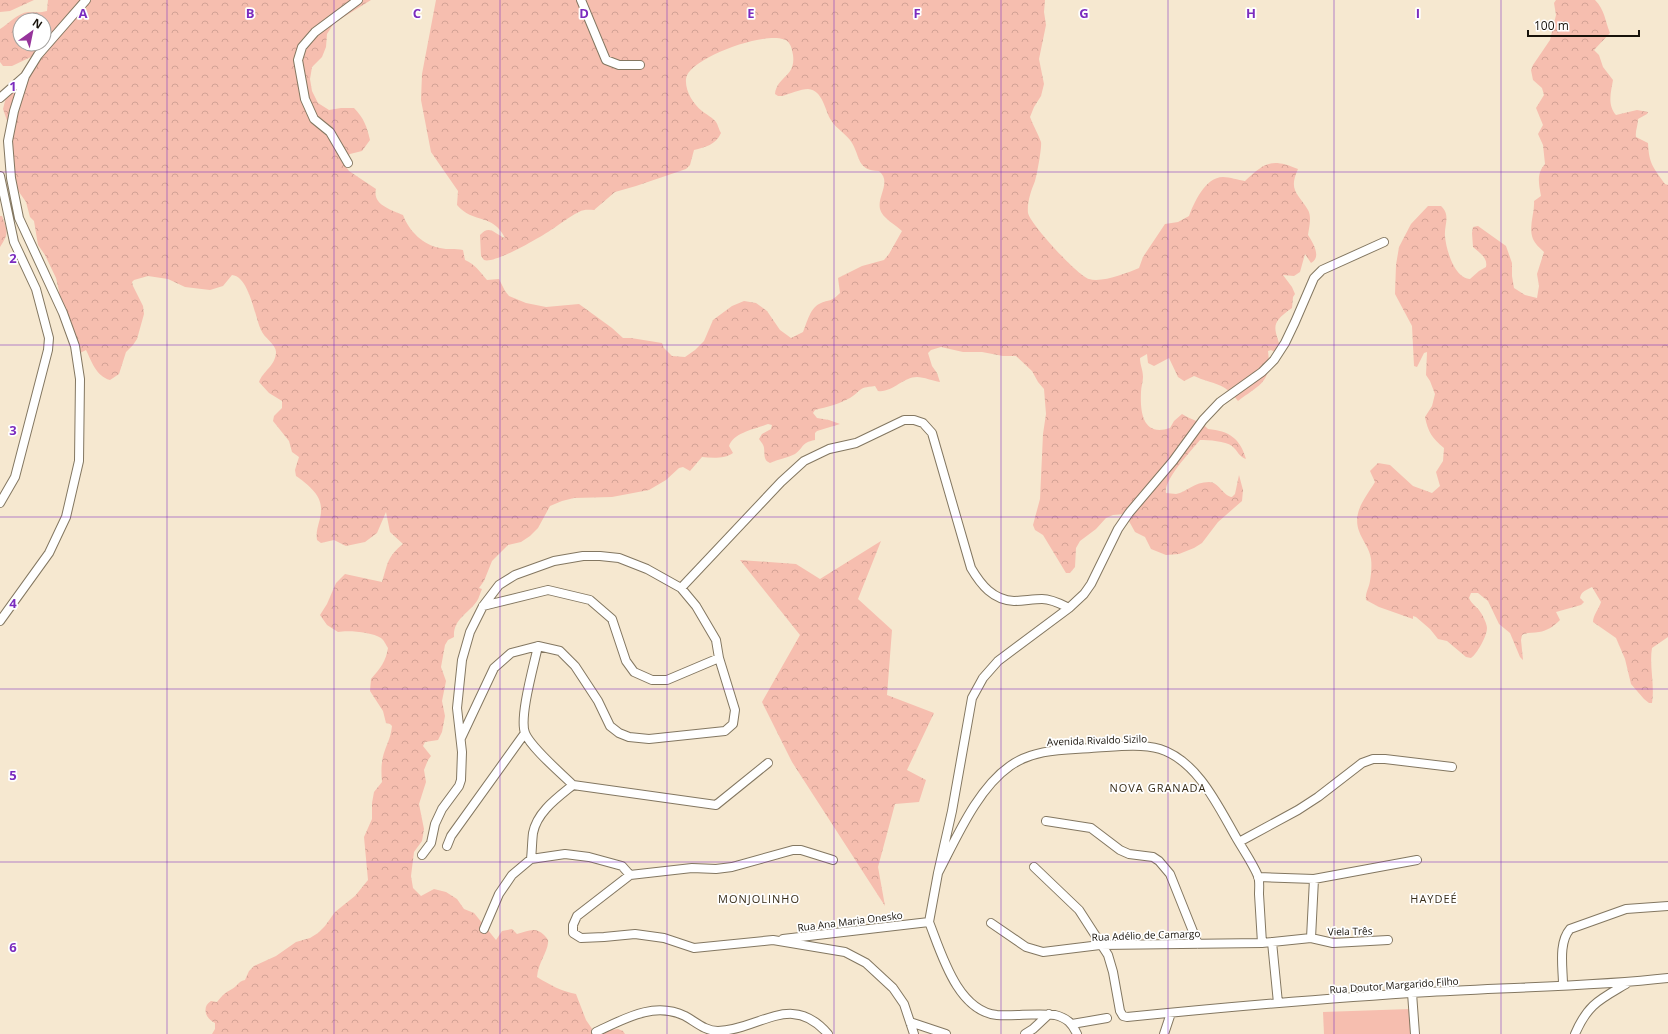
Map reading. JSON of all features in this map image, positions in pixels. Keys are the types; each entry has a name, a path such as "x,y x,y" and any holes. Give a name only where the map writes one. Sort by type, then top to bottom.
{"street":[{"path":"0,621 49,553 66,517 79,461 80,379 75,346 63,313 19,218 11,178 8,141 14,111 25,76 38,55 86,0"},
{"path":"348,163 330,132 314,119 305,99 298,60 302,47 315,32 358,0"},
{"path":"581,0 606,60 619,66 640,65"},
{"path":"0,98 25,76"},
{"path":"0,176 14,242 36,289 49,338 48,350 15,477 0,504"},
{"path":"1077,1034 1072,1024 1061,1017 1049,1014 995,1015 975,1006 965,997 950,973 929,922 938,873 952,812 972,698 976,688 989,670 1069,608 1084,594 1092,584 1118,529 1128,513 1173,461 1203,420 1220,402 1262,372 1274,360 1285,343 1312,282 1318,274 1322,270 1384,242"},
{"path":"682,588 781,482 804,461 829,449 856,443 904,420 914,420 923,423 932,433 971,568 982,585 995,596 1003,600 1014,601 1042,599 1049,600 1069,608"},
{"path":"422,855 431,843 435,824 442,809 459,786 461,773 461,738 457,708 462,660 470,632 483,606 499,586 515,575 554,561 583,556 619,558 651,571 682,588 696,606 716,640 719,658 735,710 733,724 725,731 649,739 629,737 619,733 610,726 598,701 575,666 560,651 538,646 511,653 494,668 461,738"},
{"path":"483,606 548,590 590,600 612,619 626,660 634,672 652,680 667,680 719,658"},
{"path":"538,646 524,715 525,733 532,744 573,785 716,805 768,763"},
{"path":"447,846 451,836 525,733"},
{"name":"Avenida Rivaldo Sizilo","path":"938,873 978,802 998,776 1022,758 1049,751 1126,746 1161,749 1180,760 1206,786 1258,877 1262,943"},
{"path":"1238,842 1298,810 1318,797 1362,762 1373,759 1385,759 1452,767"},
{"path":"531,859 533,832 544,811 555,799 573,785"},
{"path":"1046,821 1091,828 1120,850 1129,854 1154,857 1159,861 1170,874 1198,944"},
{"path":"833,860 801,850 793,850 732,867 716,869 692,868 630,875 577,916 573,925 573,933 581,938 604,938 635,934 664,938 694,948 773,940 832,949 854,956 866,963 893,988 904,1004 914,1034"},
{"path":"484,929 499,894 512,875 531,859 565,854 589,857 622,866 630,875"},
{"path":"1258,877 1314,878 1417,860"},
{"path":"1034,867 1079,910 1100,945"},
{"path":"1311,938 1314,878"},
{"path":"1563,985 1563,943 1565,935 1570,929 1626,909 1668,906"},
{"name":"Rua Ana Maria Onesko","path":"773,940 929,922"},
{"name":"Rua Adélio de Camargo","path":"990,923 1019,943 1034,950 1043,952 1100,945 1262,943 1311,938"},
{"name":"Viela Três","path":"1311,938 1333,943 1388,940"},
{"path":"1272,942 1278,1003"},
{"name":"Rua Doutor Margarido Filho","path":"1100,945 1111,964 1120,1011 1123,1016 1127,1017 1278,1003 1412,993 1628,982 1668,978"},
{"path":"1576,1034 1581,1020 1588,1009 1596,1001 1628,982"},
{"path":"1412,993 1415,1034"},
{"path":"596,1032 634,1015 660,1009 684,1016 704,1028 715,1031 734,1028 774,1015 786,1013 798,1014 811,1019 820,1025 828,1034"},
{"path":"1164,1034 1171,1013"},
{"path":"1025,1034 1033,1029 1049,1014"},
{"path":"1072,1024 1107,1018"},
{"path":"910,1022 946,1034"}],"green space":[{"path":"0,0 34,0 10,11 0,12"},
{"path":"48,0 371,0 334,23 327,34 326,47 322,57 312,67 310,79 312,91 318,103 329,110 354,108 365,123 370,140 362,151 350,154 342,161 349,171 376,189 377,199 380,203 403,215 413,232 422,240 428,244 440,248 463,250 465,260 475,266 487,280 499,279 509,296 526,303 546,307 579,304 623,338 662,343 664,348 672,356 685,357 695,350 704,341 713,320 732,306 744,301 756,303 767,311 780,330 791,338 803,332 809,316 814,308 821,303 833,299 840,293 838,278 862,266 884,260 902,231 881,212 880,199 884,184 883,175 879,171 863,166 852,143 833,123 820,97 813,90 808,89 782,96 775,94 779,83 792,68 793,55 789,43 781,39 769,38 752,41 717,53 701,62 691,70 686,79 688,93 693,101 717,123 721,133 713,143 694,150 690,165 686,169 615,192 594,210 581,211 571,216 552,230 506,255 484,260 481,256 480,235 489,230 505,238 495,225 470,215 457,205 458,191 431,152 421,100 422,74 436,0 1045,0 1044,12 1046,25 1039,59 1044,84 1041,96 1030,117 1041,142 1041,149 1036,178 1029,201 1028,213 1037,228 1065,260 1083,276 1094,280 1114,277 1139,268 1143,257 1165,224 1178,222 1189,216 1201,192 1211,181 1217,178 1228,177 1245,181 1264,166 1275,163 1298,169 1295,176 1294,187 1310,216 1308,235 1316,250 1316,257 1311,263 1305,254 1300,272 1294,276 1283,275 1292,287 1295,294 1293,297 1292,308 1276,323 1276,333 1282,353 1279,354 1271,350 1268,351 1268,370 1263,381 1259,386 1238,401 1228,390 1223,387 1194,376 1184,381 1178,377 1169,358 1154,366 1148,363 1147,354 1140,358 1143,372 1141,408 1145,421 1149,426 1154,429 1161,430 1170,428 1174,421 1182,414 1202,424 1208,429 1222,432 1233,437 1244,452 1246,459 1229,444 1217,441 1200,440 1173,473 1166,487 1166,493 1176,494 1195,485 1209,482 1216,484 1226,494 1232,497 1235,494 1239,475 1243,490 1242,501 1218,522 1202,543 1179,554 1166,555 1151,549 1145,537 1135,532 1125,514 1113,515 1106,518 1096,529 1080,541 1076,548 1075,567 1070,573 1066,573 1043,535 1035,530 1033,525 1040,499 1043,434 1046,414 1044,389 1032,371 1016,356 1003,356 982,352 963,352 941,347 931,350 928,353 932,366 937,373 940,382 917,377 907,379 888,390 878,391 875,386 865,388 846,400 815,410 813,413 817,418 840,424 817,431 815,433 815,440 805,444 795,454 770,463 766,460 764,446 759,439 762,434 771,429 772,425 768,424 740,434 736,437 729,446 733,453 730,455 718,458 702,457 690,471 683,467 679,468 666,480 649,490 612,497 574,498 550,506 538,528 530,536 521,542 508,545 492,561 484,581 479,588 482,589 478,600 458,621 454,631 454,637 448,640 445,645 441,667 446,681 442,701 445,716 442,732 438,740 425,742 423,746 431,756 424,770 426,782 419,804 424,829 422,841 414,852 411,876 413,888 421,896 434,889 446,892 457,899 464,909 474,913 496,940 502,931 512,929 517,934 531,930 541,932 548,942 537,977 546,983 576,994 586,1020 597,1034 212,1034 215,1029 215,1023 209,1019 205,1010 206,1006 211,1001 217,1002 225,993 245,980 249,971 254,966 276,956 296,942 310,938 318,933 335,912 355,896 368,880 364,837 372,819 374,792 382,782 381,770 383,758 392,726 386,723 383,711 370,691 371,679 382,665 388,648 382,639 372,634 354,631 338,632 327,625 320,615 327,604 336,583 345,574 382,582 391,557 403,544 390,532 386,512 377,533 365,542 346,546 334,540 321,543 317,540 317,531 321,516 320,503 312,489 296,476 295,470 299,457 292,452 289,441 273,421 274,416 282,408 282,401 269,393 259,382 275,358 276,350 261,330 251,298 243,282 238,277 232,275 223,286 210,290 185,287 168,279 148,276 134,280 132,282 133,286 143,306 144,314 137,339 126,352 119,374 110,380 105,378 95,368 86,350 80,353 58,302 59,291 56,278 45,255 38,245 34,221 30,217 26,202 10,179 11,132 3,109 9,91 30,66 33,56 12,66 3,66 0,62 0,29 12,20 12,52 52,52 52,12 40,12 47,11"},
{"path":"1556,0 1595,0 1601,8 1610,33 1594,50 1599,55 1603,67 1613,80 1610,98 1611,107 1616,115 1637,110 1648,112 1638,119 1636,137 1648,143 1649,156 1652,165 1665,184 1668,185 1668,637 1652,648 1652,703 1649,703 1644,699 1631,684 1625,659 1616,638 1593,622 1601,602 1592,587 1584,591 1582,594 1580,598 1584,602 1581,605 1556,612 1560,620 1553,626 1542,631 1522,635 1523,660 1520,657 1510,633 1499,624 1488,601 1478,593 1471,593 1469,598 1482,614 1486,622 1487,631 1476,653 1471,658 1466,657 1447,641 1438,639 1430,629 1416,617 1413,616 1413,619 1379,607 1366,600 1371,576 1371,559 1359,531 1357,517 1364,499 1375,482 1370,471 1378,463 1390,465 1413,486 1432,493 1440,486 1436,472 1443,461 1444,448 1431,434 1425,417 1432,406 1435,394 1426,375 1427,352 1424,353 1417,367 1414,366 1412,326 1395,294 1396,265 1399,247 1411,224 1428,206 1441,206 1446,213 1445,236 1447,248 1452,262 1459,274 1470,279 1486,267 1485,258 1473,247 1473,227 1478,226 1506,246 1512,263 1514,288 1525,295 1537,298 1539,286 1537,274 1544,252 1534,241 1531,225 1534,201 1541,196 1539,175 1545,164 1543,145 1538,134 1543,125 1536,108 1544,95 1542,88 1533,80 1531,70 1550,40 1556,15 1554,3"},
{"path":"0,216 2,216 7,232 0,247"},
{"path":"881,541 858,599 892,630 887,695 934,713 907,770 926,780 919,802 895,804 878,867 885,906 792,762 762,702 800,635 740,560 796,564 820,579"},
{"path":"1410,1009 1411,1034 1324,1034 1323,1012"},
{"path":"618,1029 623,1031 625,1034 600,1034 604,1031"}],"district":[{"name":"NOVA GRANADA","path":"1158,787"},
{"name":"MONJOLINHO","path":"759,898"},
{"name":"HAYDEÉ","path":"1434,898"}]}
